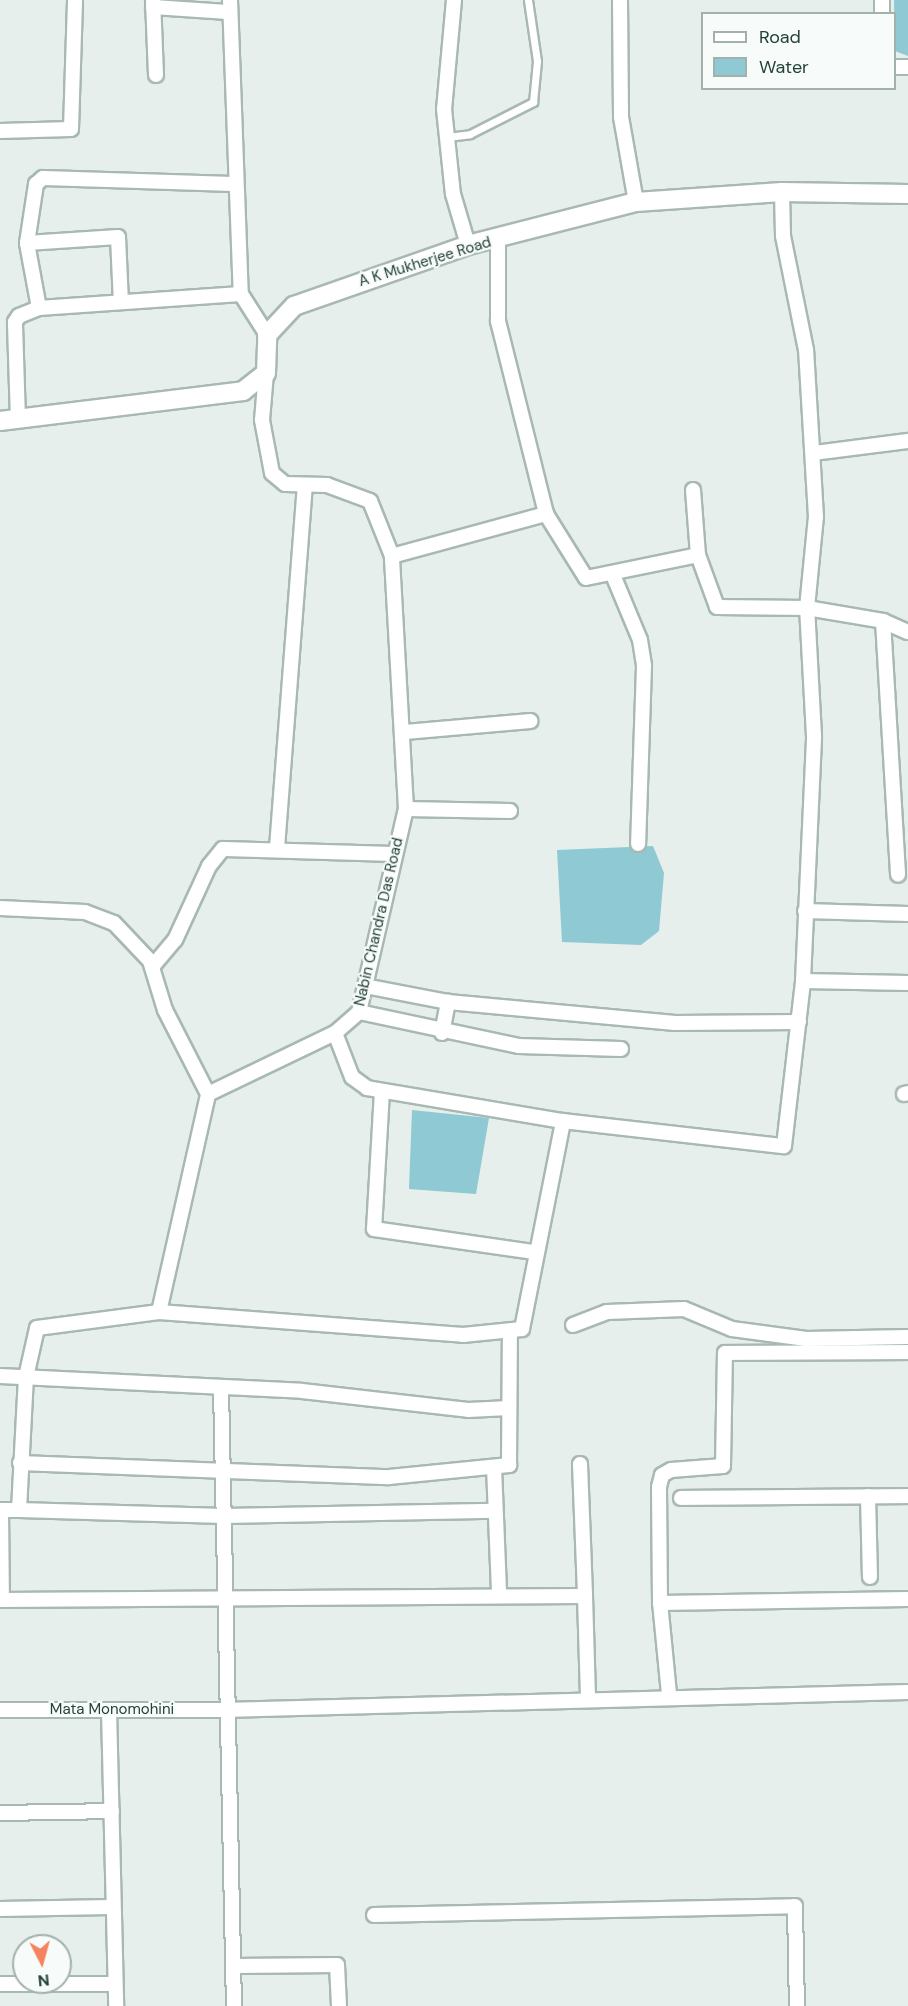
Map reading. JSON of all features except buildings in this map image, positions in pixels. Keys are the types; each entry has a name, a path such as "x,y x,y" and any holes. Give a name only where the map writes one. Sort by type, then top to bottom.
{"street":[{"path":"0,131 71,129 75,0"},
{"path":"454,0 444,109 453,194 468,245"},
{"path":"620,0 621,117 636,202"},
{"path":"156,75 153,3 229,6 234,184 241,294 267,334 266,373 243,391 9,421 15,322 39,308 241,294"},
{"path":"39,308 27,243 36,184 43,178 234,184"},
{"path":"335,1033 352,1077 382,1091 562,1120 784,1146 803,981 813,736 807,608 816,517 814,453 806,350 783,236 782,192"},
{"name":"A K Mukherjee Road","path":"267,334 294,306 468,245 636,202 782,192 908,194"},
{"path":"27,243 118,237 122,302"},
{"path":"498,239 498,321 546,514 586,578 613,575 698,555"},
{"name":"Nabin Chandra Das Road","path":"208,1095 335,1033 359,1012 406,809 405,732 392,556 370,501 327,485 305,488 285,484 272,474 262,420 266,373"},
{"path":"814,453 908,441"},
{"path":"278,848 305,488"},
{"path":"693,490 698,555 717,607 807,608 883,621 908,632"},
{"path":"392,556 546,514"},
{"path":"613,575 636,631 644,666 638,844"},
{"path":"883,621 898,875"},
{"path":"405,732 531,721"},
{"path":"406,809 510,811"},
{"path":"152,967 175,940 209,866 223,849 278,848 395,854"},
{"path":"0,908 85,912 114,923 152,967 165,1010 208,1095 159,1312"},
{"path":"805,911 908,914"},
{"path":"803,981 908,983"},
{"path":"365,987 448,1002 675,1023 799,1022"},
{"path":"442,1033 448,1002"},
{"path":"359,1012 442,1033 519,1046 621,1048"},
{"path":"382,1091 374,1229 534,1252"},
{"path":"19,1510 26,1377 37,1328 159,1312 326,1328 464,1335 522,1329 534,1252 562,1120"},
{"path":"573,1325 607,1312 684,1309 732,1329 806,1339 908,1337"},
{"path":"20,1463 222,1474 389,1477 508,1465 510,1331"},
{"path":"669,1694 660,1603 661,1480 671,1470 723,1466 725,1353 908,1352"},
{"path":"0,1376 302,1391 468,1410 509,1408"},
{"path":"221,1387 226,1598 224,1710 235,1966 234,2006"},
{"path":"580,1464 588,1697"},
{"path":"494,1467 499,1594"},
{"path":"868,1496 870,1577"},
{"path":"681,1498 908,1496"},
{"path":"495,1511 224,1516 1,1510 1,1600 499,1594 585,1596"},
{"path":"660,1603 908,1599"},
{"name":"Mata Monomohini","path":"0,1710 224,1710 669,1694 908,1692"},
{"path":"109,1710 112,1810 111,1907 116,2006"},
{"path":"0,1813 112,1810"},
{"path":"374,1916 795,1906 796,2006"},
{"path":"0,1910 111,1907"},
{"path":"235,1966 337,1965 339,2006"},
{"path":"0,1984 115,1984"}],"lane":[{"path":"447,137 471,134 533,102 537,61 528,0"}],"water":[{"path":"894,0 908,0 908,56 896,51"},
{"path":"653,846 664,873 659,931 641,945 562,942 557,850"},
{"path":"412,1110 489,1118 476,1194 409,1189"}]}
